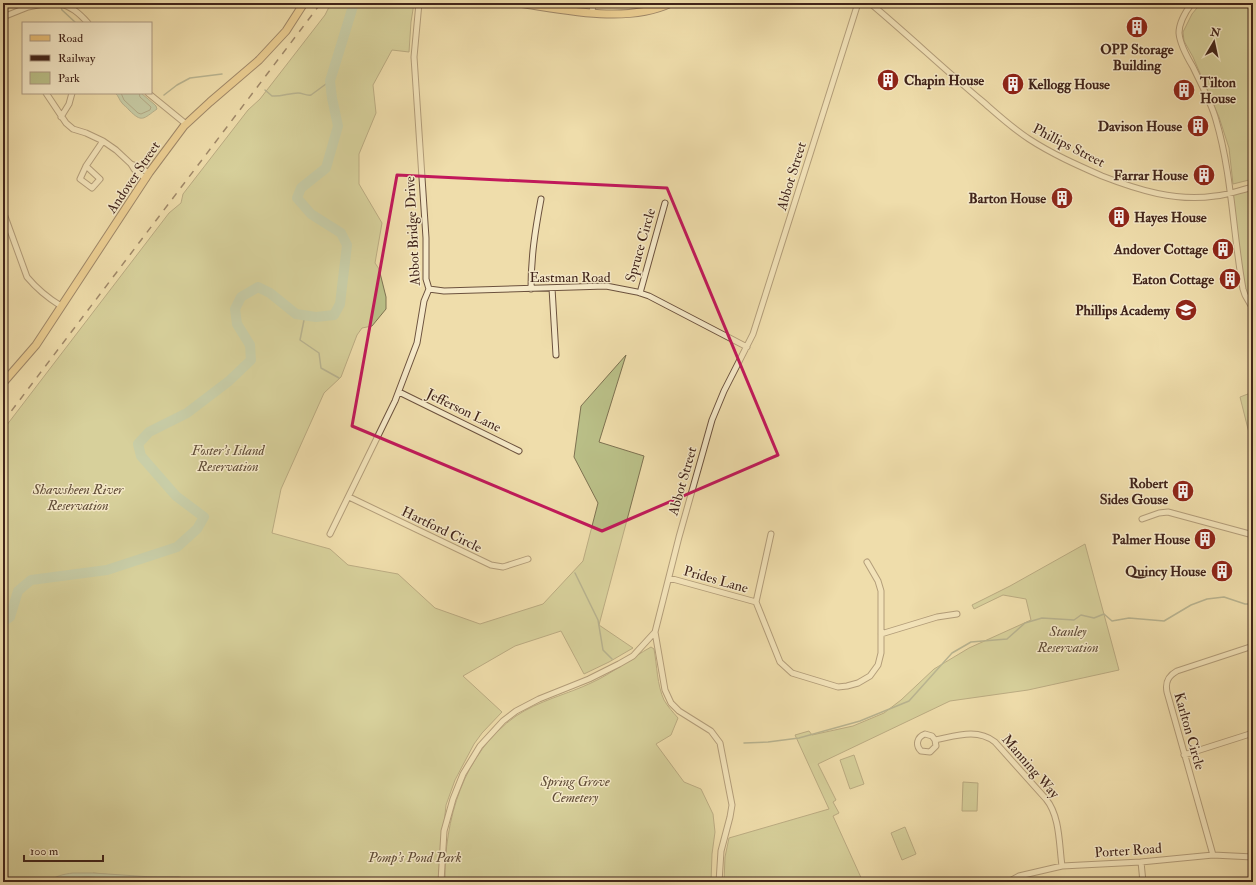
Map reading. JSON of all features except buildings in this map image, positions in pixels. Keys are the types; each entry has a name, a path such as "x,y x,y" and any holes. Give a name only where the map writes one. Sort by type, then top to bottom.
{"main road":[{"name":"Andover Street","path":"3,383 36,346 148,176 186,124 259,60 286,31 304,3"},
{"path":"519,3 592,13 628,13 651,11 671,3"}],"street":[{"path":"3,17 35,4 48,3"},
{"path":"58,3 70,6 87,22"},
{"name":"Abbot Bridge Drive","path":"330,534 399,392 417,343 424,301 429,289 426,279 426,238 414,57 419,3"},
{"path":"592,13 593,3"},
{"name":"Abbot Street","path":"441,882 444,831 453,799 463,774 480,746 503,721 516,711 539,699 589,680 619,664 632,656 655,632 686,510 712,420 724,391 753,334 858,3"},
{"name":"Phillips Street","path":"870,3 1008,124 1045,149 1073,164 1135,188 1160,194 1184,197 1206,197 1253,187"},
{"path":"1192,3 1184,15 1179,33 1183,49 1201,83 1216,118 1223,147 1243,289 1253,309"},
{"path":"47,94 61,117 73,129 103,141 116,150 131,164 134,169 148,176"},
{"path":"61,117 69,104 72,94"},
{"path":"149,94 186,124"},
{"path":"86,166 103,141"},
{"path":"531,289 531,261 541,199"},
{"name":"Spruce Circle","path":"640,293 665,203"},
{"path":"3,211 27,277 34,286 46,296 62,306"},
{"name":"Eastman Road","path":"429,289 444,292 606,286 649,296 747,347"},
{"path":"552,288 556,355"},
{"name":"Jefferson Lane","path":"399,392 519,450"},
{"name":"Hartford Circle","path":"349,497 491,565 503,566 528,558"},
{"path":"1142,519 1168,512 1253,534"},
{"path":"771,534 756,602 780,662 792,673 838,687 858,683 870,676 878,665 881,653 881,591 878,581 867,562"},
{"name":"Prides Lane","path":"669,578 756,602"},
{"path":"881,634 937,617 957,614"},
{"path":"655,632 665,690 671,702 679,711 711,731 720,743 732,805 721,850 719,882"},
{"name":"Karlton Circle","path":"1212,855 1166,689 1166,682 1169,676 1177,671 1253,646"},
{"name":"Manning Way","path":"936,740 973,733 986,736 995,742 1046,799 1052,809 1056,820 1062,866"},
{"path":"1184,755 1253,733"},
{"name":"Porter Road","path":"1008,882 1019,876 1062,866 1141,862 1212,855 1253,858"},
{"path":"1141,862 1143,882"},
{"path":"1019,876 1022,882"}],"highlighted area":[{"path":"397,175 667,188 778,455 602,531 352,426"}],"green space":[{"path":"331,3 414,3 409,52 392,50 373,85 376,113 359,154 359,184 382,223 375,263 379,269 386,297 386,309 372,326 362,328 357,335 341,377 324,393 281,489 272,533 330,549 348,565 398,574 435,608 480,624 543,604 583,561 598,503 574,457 581,406 626,355 599,442 644,456 599,625 633,648 584,674 561,631 515,646 463,676 502,712 482,733 474,744 455,780 446,805 438,882 195,882 179,877 137,877 93,873 93,882 3,882 3,430 169,213 181,203 183,194 248,110 260,99 325,15"},
{"path":"1201,3 1253,3 1253,179 1233,184 1229,148 1219,117 1193,57 1184,41 1183,32 1192,14"},
{"path":"1253,187 1253,309 1245,295 1229,193"},
{"path":"1253,392 1253,477 1250,437 1240,397"},
{"name":"Stanley Reservation","path":"1085,544 1119,670 1028,690 950,701 818,764 836,800 833,802 839,813 833,816 863,882 724,882 725,857 729,838 829,809 795,735 809,731 812,735 853,726 884,713 901,700 934,669 969,648 1031,620 1026,599 1003,595 974,609 972,605 1010,586"},
{"name":"Spring Grove Cemetery","path":"651,647 654,649 659,681 664,700 678,718 671,735 656,744 684,782 701,789 713,814 715,832 712,854 711,882 445,882 448,835 453,812 460,790 470,768 482,749 498,731 516,716 543,702 599,679"},
{"path":"854,755 864,784 850,789 840,760"},
{"path":"963,782 978,783 977,811 962,811"},
{"path":"905,827 916,854 902,860 891,833"}],"water":[{"path":"116,94 142,94 156,106 157,109 143,118 137,117 121,102"},
{"path":"73,873 178,877 195,882 48,882 54,878"}],"waterway":[{"path":"3,622 10,617 18,591 31,580 107,570 177,547 197,529 204,517 176,496 141,456 138,444 149,432 187,413 229,381 251,360 250,345 237,324 235,309 241,297 258,287 270,293 296,314 316,317 334,315 340,304 347,245 341,233 311,214 297,198 301,188 326,168 338,126 330,81 354,3"},
{"path":"61,7 62,10 75,22"},
{"path":"164,95 177,85 190,78 222,74"},
{"path":"265,90 272,96 298,93 311,95 330,81"},
{"path":"305,315 300,340 319,353 321,368 339,378"},
{"path":"575,573 598,620 603,650 612,659"},
{"path":"744,743 799,738 860,721 909,701 952,653 971,642 1007,639 1025,623 1042,618 1074,620 1081,615 1094,618 1104,614 1112,621 1129,618 1164,621 1191,605 1207,599 1224,597 1245,604 1253,604"}],"railway":[{"path":"3,422 321,3"}],"place":[{"name":"OPP Storage Building","path":"1137,27"},
{"name":"Chapin House","path":"888,80"},
{"name":"Kellogg House","path":"1013,84"},
{"name":"Tilton House","path":"1184,90"},
{"name":"Davison House","path":"1198,126"},
{"name":"Farrar House","path":"1204,175"},
{"name":"Barton House","path":"1062,198"},
{"name":"Hayes House","path":"1119,217"},
{"name":"Andover Cottage","path":"1223,249"},
{"name":"Eaton Cottage","path":"1230,279"},
{"name":"Phillips Academy","path":"1186,310"},
{"name":"Robert Sides Gouse","path":"1183,491"},
{"name":"Palmer House","path":"1205,539"},
{"name":"Quincy House","path":"1222,571"}],"park label":[{"name":"Foster's Island Reservation","path":"228,458"},
{"name":"Shawsheen River Reservation","path":"78,498"},
{"name":"Pomp's Pond Park","path":"415,857"}]}
